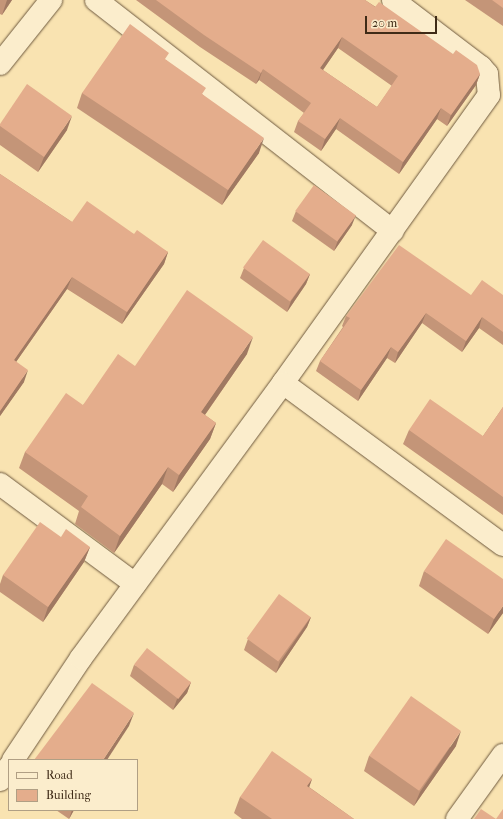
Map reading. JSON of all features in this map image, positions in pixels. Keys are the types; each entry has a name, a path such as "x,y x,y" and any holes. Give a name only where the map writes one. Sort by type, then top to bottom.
{"street":[{"path":"0,64 7,38 51,0"},
{"path":"96,0 393,231"},
{"path":"14,759 135,584 466,131 489,95 490,85 487,74 481,67 393,0"},
{"path":"283,383 503,545"},
{"path":"0,484 135,584"},
{"path":"457,819 503,755"},
{"path":"0,780 8,768"}],"building":[{"path":"156,0 365,0 375,7 379,2 453,54 456,50 477,65 480,74 451,115 441,108 403,162 340,118 325,139 298,121 311,103 263,69 261,73 204,35","holes":["342,37 398,76 377,107 320,68"]},
{"path":"492,0 503,0 503,8"},
{"path":"130,24 169,53 165,59 206,88 202,94 264,138 228,190 82,93"},
{"path":"27,84 72,116 44,157 0,126"},
{"path":"0,174 72,222 87,201 134,234 137,230 168,252 127,312 72,277 14,360 28,370 0,411"},
{"path":"314,185 356,216 337,241 295,211"},
{"path":"263,240 310,274 290,302 243,268"},
{"path":"399,245 471,295 482,280 503,295 503,332 482,317 466,341 426,313 398,352 391,347 361,390 320,361 350,318 346,316"},
{"path":"187,290 253,337 201,412 216,423 179,475 168,467 120,536 81,507 88,496 25,452 66,393 83,405 118,354 135,366"},
{"path":"430,399 483,436 503,407 503,497 409,430"},
{"path":"40,522 61,537 66,529 90,547 48,607 3,575"},
{"path":"446,539 503,579 503,606 494,619 424,571"},
{"path":"279,594 311,617 278,661 247,638"},
{"path":"147,648 191,682 178,699 134,665"},
{"path":"92,683 134,713 104,759 35,759"},
{"path":"411,696 461,731 419,791 369,756"},
{"path":"272,751 312,779 307,786 354,819 272,819 240,797"},
{"path":"481,809 496,819 474,819"},
{"path":"503,809 503,819 496,819"}]}
